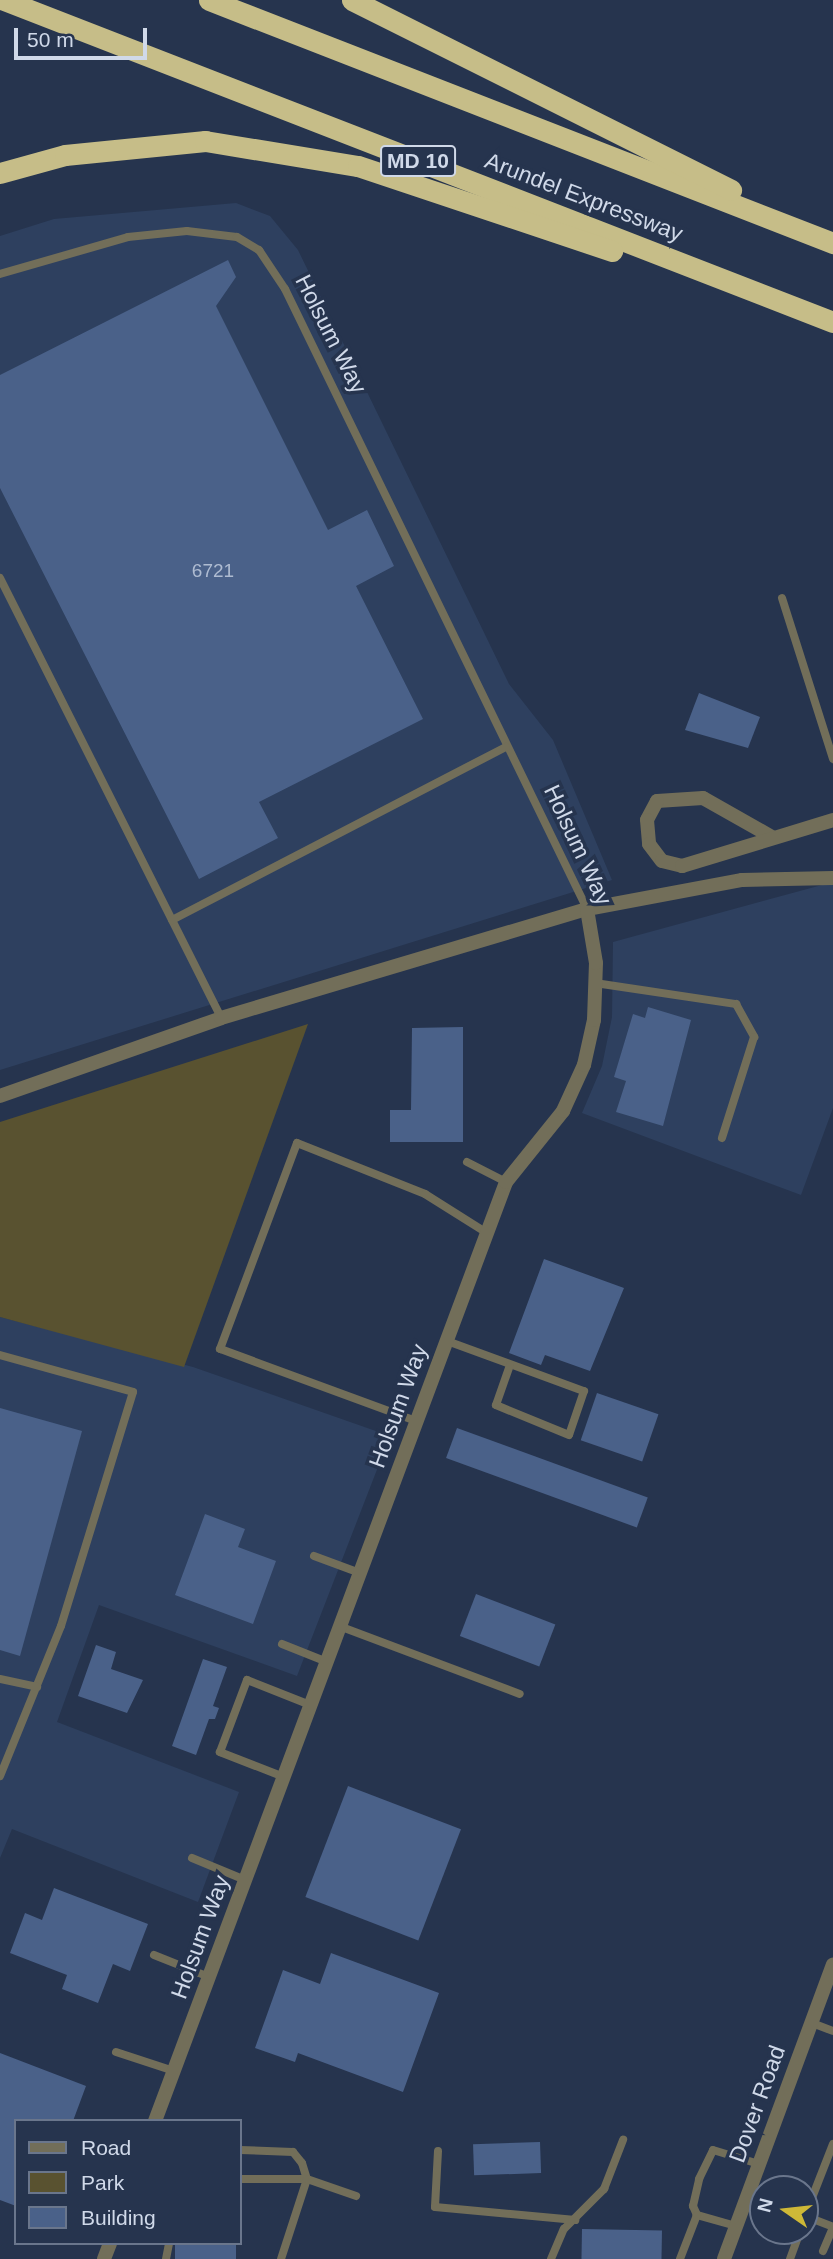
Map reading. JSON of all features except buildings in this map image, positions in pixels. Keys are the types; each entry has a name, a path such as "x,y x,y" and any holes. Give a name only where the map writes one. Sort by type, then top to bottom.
{"highway":[{"name":"Arundel Expressway","path":"4,0 833,323"},
{"name":"Arundel Expressway","path":"209,0 833,242"},
{"path":"352,0 833,242"},
{"path":"0,173 65,155 205,141 358,166 833,323"}],"street":[{"path":"772,837 703,798 657,801 647,820 649,844 662,861 682,866 833,820"},
{"path":"0,1096 221,1018 587,909 742,880 833,878"},
{"name":"Holsum Way","path":"156,2119 506,1182 563,1111 584,1065 595,983 587,909"},
{"name":"Dover Road","path":"723,2259 833,1965"}],"lane":[{"name":"Holsum Way","path":"0,274 128,237 187,231 237,237 258,250 285,289 587,909"},
{"path":"0,578 221,1018"},
{"path":"782,598 833,759"},
{"path":"172,920 506,747"},
{"path":"595,983 736,1004 754,1037 722,1138"},
{"path":"416,1421 220,1349 297,1143 425,1195 487,1233"},
{"path":"467,1162 506,1182"},
{"path":"446,1341 584,1391 569,1435 496,1405 510,1365"},
{"path":"0,1355 132,1392 61,1626 0,1776"},
{"path":"313,1556 360,1573"},
{"path":"339,1626 520,1694"},
{"path":"282,1644 327,1662"},
{"path":"0,1679 37,1687"},
{"path":"284,1777 220,1752 247,1681 310,1705"},
{"path":"192,1858 245,1880"},
{"path":"154,1955 209,1977"},
{"path":"812,2023 833,2031"},
{"path":"116,2052 174,2071"},
{"path":"551,2259 564,2229 604,2189 623,2140"},
{"path":"242,2150 293,2152 307,2179 281,2259"},
{"path":"680,2259 697,2215 699,2179 713,2150 759,2164"},
{"path":"438,2151 435,2207 575,2220"},
{"path":"819,2189 832,2151"},
{"path":"242,2179 307,2179 356,2196"},
{"path":"697,2215 736,2226"},
{"path":"823,2251 833,2227"}],"shaded area":[{"path":"236,203 270,216 298,250 509,684 553,740 612,880 0,1070 0,236 54,219"},
{"path":"833,882 833,1108 801,1195 582,1113 602,1066 612,1017 613,942"},
{"path":"0,1317 193,1367 390,1436 297,1676 99,1605 57,1722 239,1792 198,1902 12,1829 0,1858"}],"green space":[{"path":"308,1024 184,1367 0,1317 0,1122"}]}
